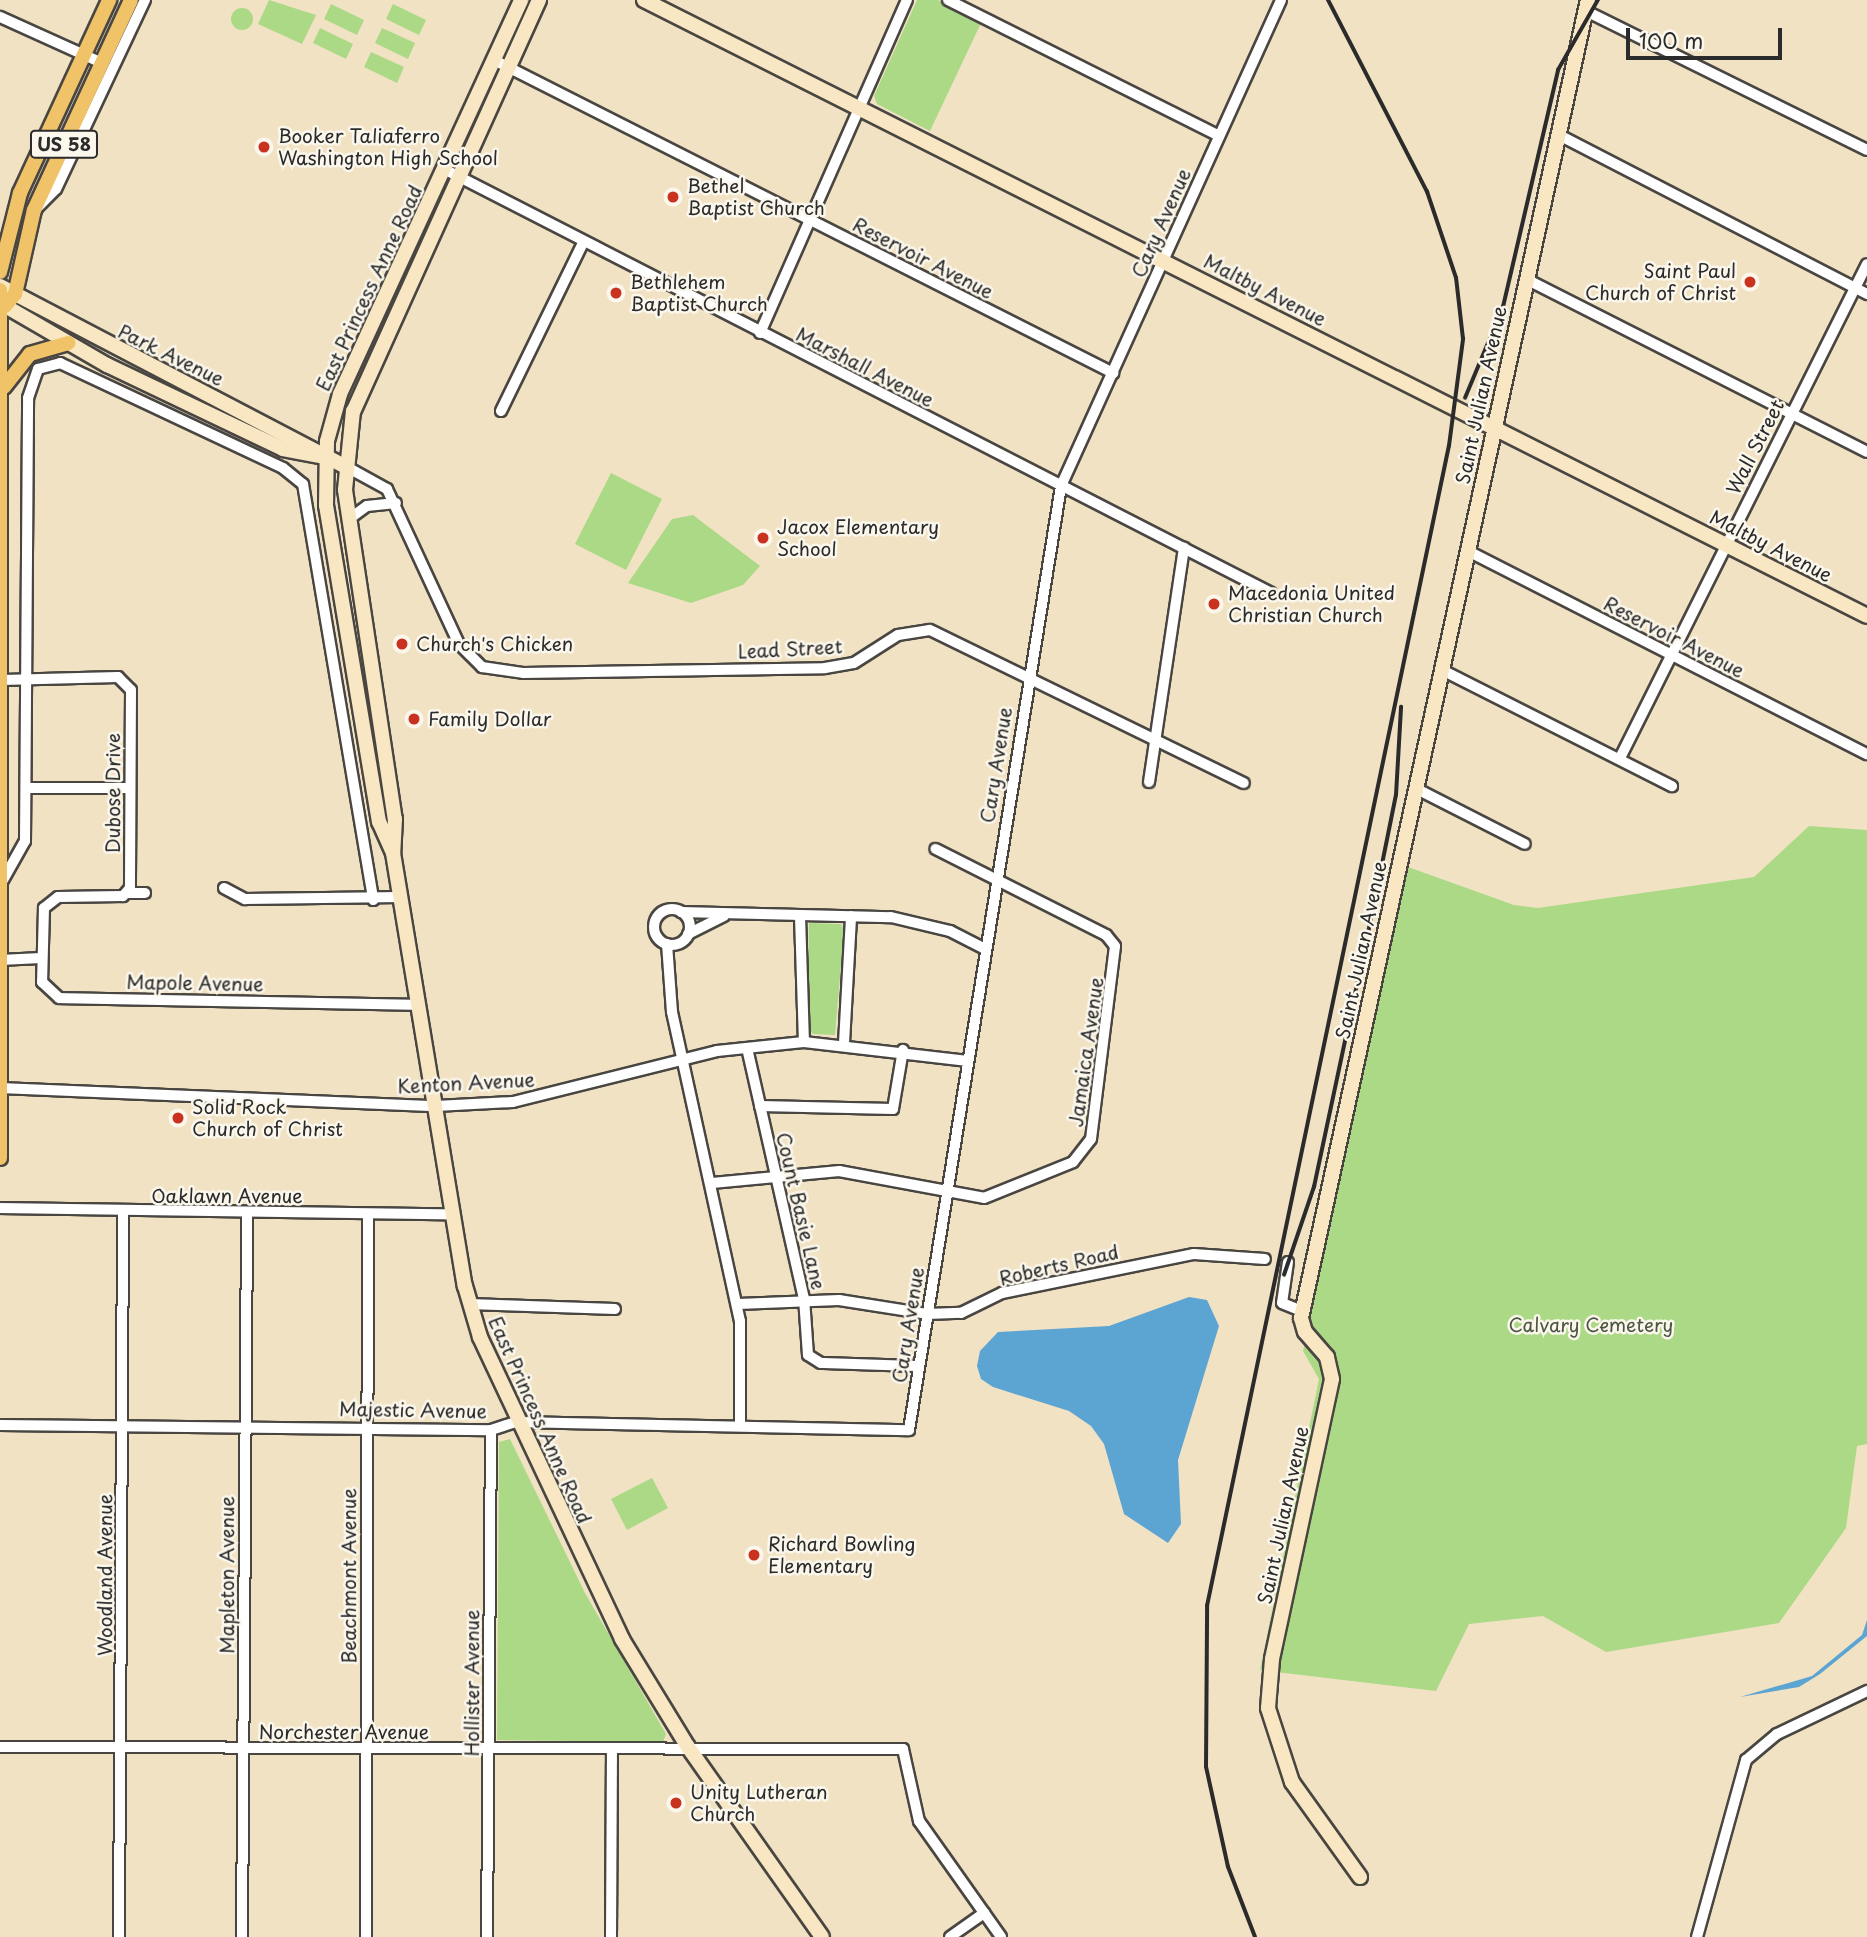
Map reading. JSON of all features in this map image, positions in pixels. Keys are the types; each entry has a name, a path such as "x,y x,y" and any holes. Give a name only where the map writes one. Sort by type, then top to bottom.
{"main road":[{"name":"US 58","path":"0,272 7,235 109,0"},
{"name":"US 58","path":"2,305 15,295 34,210 131,0"},
{"name":"East Princess Anne Road","path":"393,853 379,822 326,505 326,457 340,394 521,0"},
{"name":"East Princess Anne Road","path":"539,0 370,365 353,411 345,466 349,519 395,819 393,853 421,1004 469,1304 516,1422 601,1599 688,1747 822,1937"},
{"name":"Maltby Avenue","path":"644,0 1867,616"},
{"name":"Saint Julian Avenue","path":"1360,1877 1292,1782 1268,1708 1272,1659 1332,1379 1326,1354 1305,1332 1303,1311 1440,669 1587,5"},
{"path":"0,249 7,235"},
{"path":"0,288 4,387 1,554 0,1158"},
{"name":"Park Avenue","path":"0,288 117,351 309,442 326,457"},
{"name":"Park Avenue","path":"2,305 68,343 283,449 326,457 345,466"},
{"path":"4,387 30,354 68,343"}],"street":[{"path":"34,210 56,189 145,0"},
{"path":"760,333 907,0"},
{"path":"948,0 1219,136"},
{"name":"Cary Avenue","path":"909,1430 949,1190 1027,674 1061,486 1281,0"},
{"path":"1587,5 1867,150"},
{"path":"0,17 102,63"},
{"name":"Reservoir Avenue","path":"494,60 1113,373"},
{"path":"1559,135 1867,294"},
{"name":"Marshall Avenue","path":"444,169 458,179 1271,593"},
{"path":"502,411 583,243"},
{"name":"Wall Street","path":"1620,758 1867,264"},
{"path":"1526,279 1867,452"},
{"path":"67,365 68,343"},
{"path":"2,880 25,841 29,678 28,398 38,369 67,365 283,468 303,484 373,900"},
{"name":"Lead Street","path":"345,466 378,481 396,503 459,644 490,669 825,668 854,663 898,635 930,630 1027,674 1244,783"},
{"path":"349,519 367,506 396,503"},
{"path":"1149,782 1184,548"},
{"name":"Reservoir Avenue","path":"1466,551 1867,754"},
{"path":"1440,669 1672,786"},
{"name":"Dubose Drive","path":"2,680 126,680 130,788 128,893"},
{"path":"27,788 130,788"},
{"path":"1415,788 1525,844"},
{"path":"936,849 996,879"},
{"name":"Jamaica Avenue","path":"949,1190 984,1198 1073,1162 1091,1139 1096,1110 1115,946 1106,935 996,879"},
{"path":"224,888 245,899 373,900 401,897"},
{"path":"1,960 41,958 41,915 48,903 145,893"},
{"path":"740,1425 738,1304 683,1060 667,944 656,935 656,920 666,910 724,916 891,917 985,949"},
{"path":"681,912 688,934"},
{"path":"667,944 724,916"},
{"path":"800,916 804,1042"},
{"path":"844,1043 851,916"},
{"name":"Mapole Avenue","path":"41,958 42,982 59,998 421,1004"},
{"name":"Kenton Avenue","path":"0,1088 436,1106 564,1093 683,1060 747,1048 804,1042 844,1043 968,1061"},
{"name":"Count Basie Lane","path":"747,1048 804,1298 806,1349 813,1360 918,1366"},
{"path":"760,1107 892,1109 903,1051"},
{"path":"712,1183 774,1172 839,1171 949,1190"},
{"name":"Oaklawn Avenue","path":"0,1208 123,1213 453,1214"},
{"name":"Woodland Avenue","path":"120,1937 123,1213"},
{"name":"Mapleton Avenue","path":"242,1937 247,1214"},
{"name":"Beachmont Avenue","path":"366,1937 368,1214"},
{"name":"Roberts Road","path":"738,1304 804,1298 927,1314 961,1313 1002,1293 1194,1254 1265,1259"},
{"path":"1288,1262 1282,1303 1303,1311"},
{"path":"469,1304 615,1309"},
{"name":"Majestic Avenue","path":"0,1424 491,1430 516,1422 909,1430"},
{"name":"Hollister Avenue","path":"488,1937 491,1430"},
{"path":"1696,1937 1746,1760 1777,1734 1867,1691"},
{"name":"Norchester Avenue","path":"0,1747 489,1751 688,1747 903,1749 919,1821 984,1913"},
{"path":"611,1937 612,1750"},
{"path":"950,1937 984,1913 1001,1937"}],"green space":[{"path":"269,0 316,15 302,44 258,24"},
{"path":"917,0 938,0 981,23 930,131 877,104 874,96"},
{"path":"331,4 364,20 357,35 324,19"},
{"path":"393,4 426,20 419,35 386,19"},
{"path":"242,8 250,11 253,19 250,27 242,30 234,27 231,19 234,11"},
{"path":"320,28 353,44 346,59 313,43"},
{"path":"382,28 415,43 408,59 375,43"},
{"path":"371,52 404,67 397,83 364,67"},
{"path":"611,473 662,499 626,570 575,544"},
{"path":"693,515 760,566 743,585 691,603 628,583 672,519"},
{"name":"Calvary Cemetery","path":"1809,826 1867,830 1867,1444 1857,1446 1846,1528 1779,1623 1606,1652 1543,1616 1469,1624 1436,1691 1260,1670 1319,1379 1303,1351 1408,867 1514,905 1538,908 1754,877"},
{"path":"809,923 841,924 844,930 835,1035 813,1034 807,1027"},
{"path":"510,1439 585,1593 666,1734 663,1742 497,1740 499,1442"},
{"path":"652,1478 668,1508 627,1530 611,1499"}],"water":[{"path":"1189,1297 1207,1300 1219,1326 1178,1460 1181,1524 1168,1543 1124,1514 1104,1444 1091,1426 1069,1411 993,1387 981,1379 977,1366 980,1351 998,1332 1109,1326"},
{"path":"1867,1620 1867,1636 1820,1674 1799,1687 1740,1697 1812,1676 1862,1635"}],"railway":[{"path":"1255,1937 1228,1867 1206,1767 1207,1606 1449,446 1463,339 1456,278 1427,192 1328,0"},
{"path":"1465,398 1503,307 1558,70 1598,0"},
{"path":"1284,1275 1314,1187 1374,904 1396,795 1401,707"}],"place":[{"name":"Booker Taliaferro Washington High School","path":"264,147"},
{"name":"Bethel Baptist Church","path":"673,197"},
{"name":"Saint Paul Church of Christ","path":"1750,282"},
{"name":"Bethlehem Baptist Church","path":"616,293"},
{"name":"Jacox Elementary School","path":"763,538"},
{"name":"Macedonia United Christian Church","path":"1214,604"},
{"name":"Church's Chicken","path":"402,644"},
{"name":"Family Dollar","path":"414,719"},
{"name":"Solid Rock Church of Christ","path":"178,1118"},
{"name":"Richard Bowling Elementary","path":"754,1555"},
{"name":"Unity Lutheran Church","path":"676,1803"}]}
